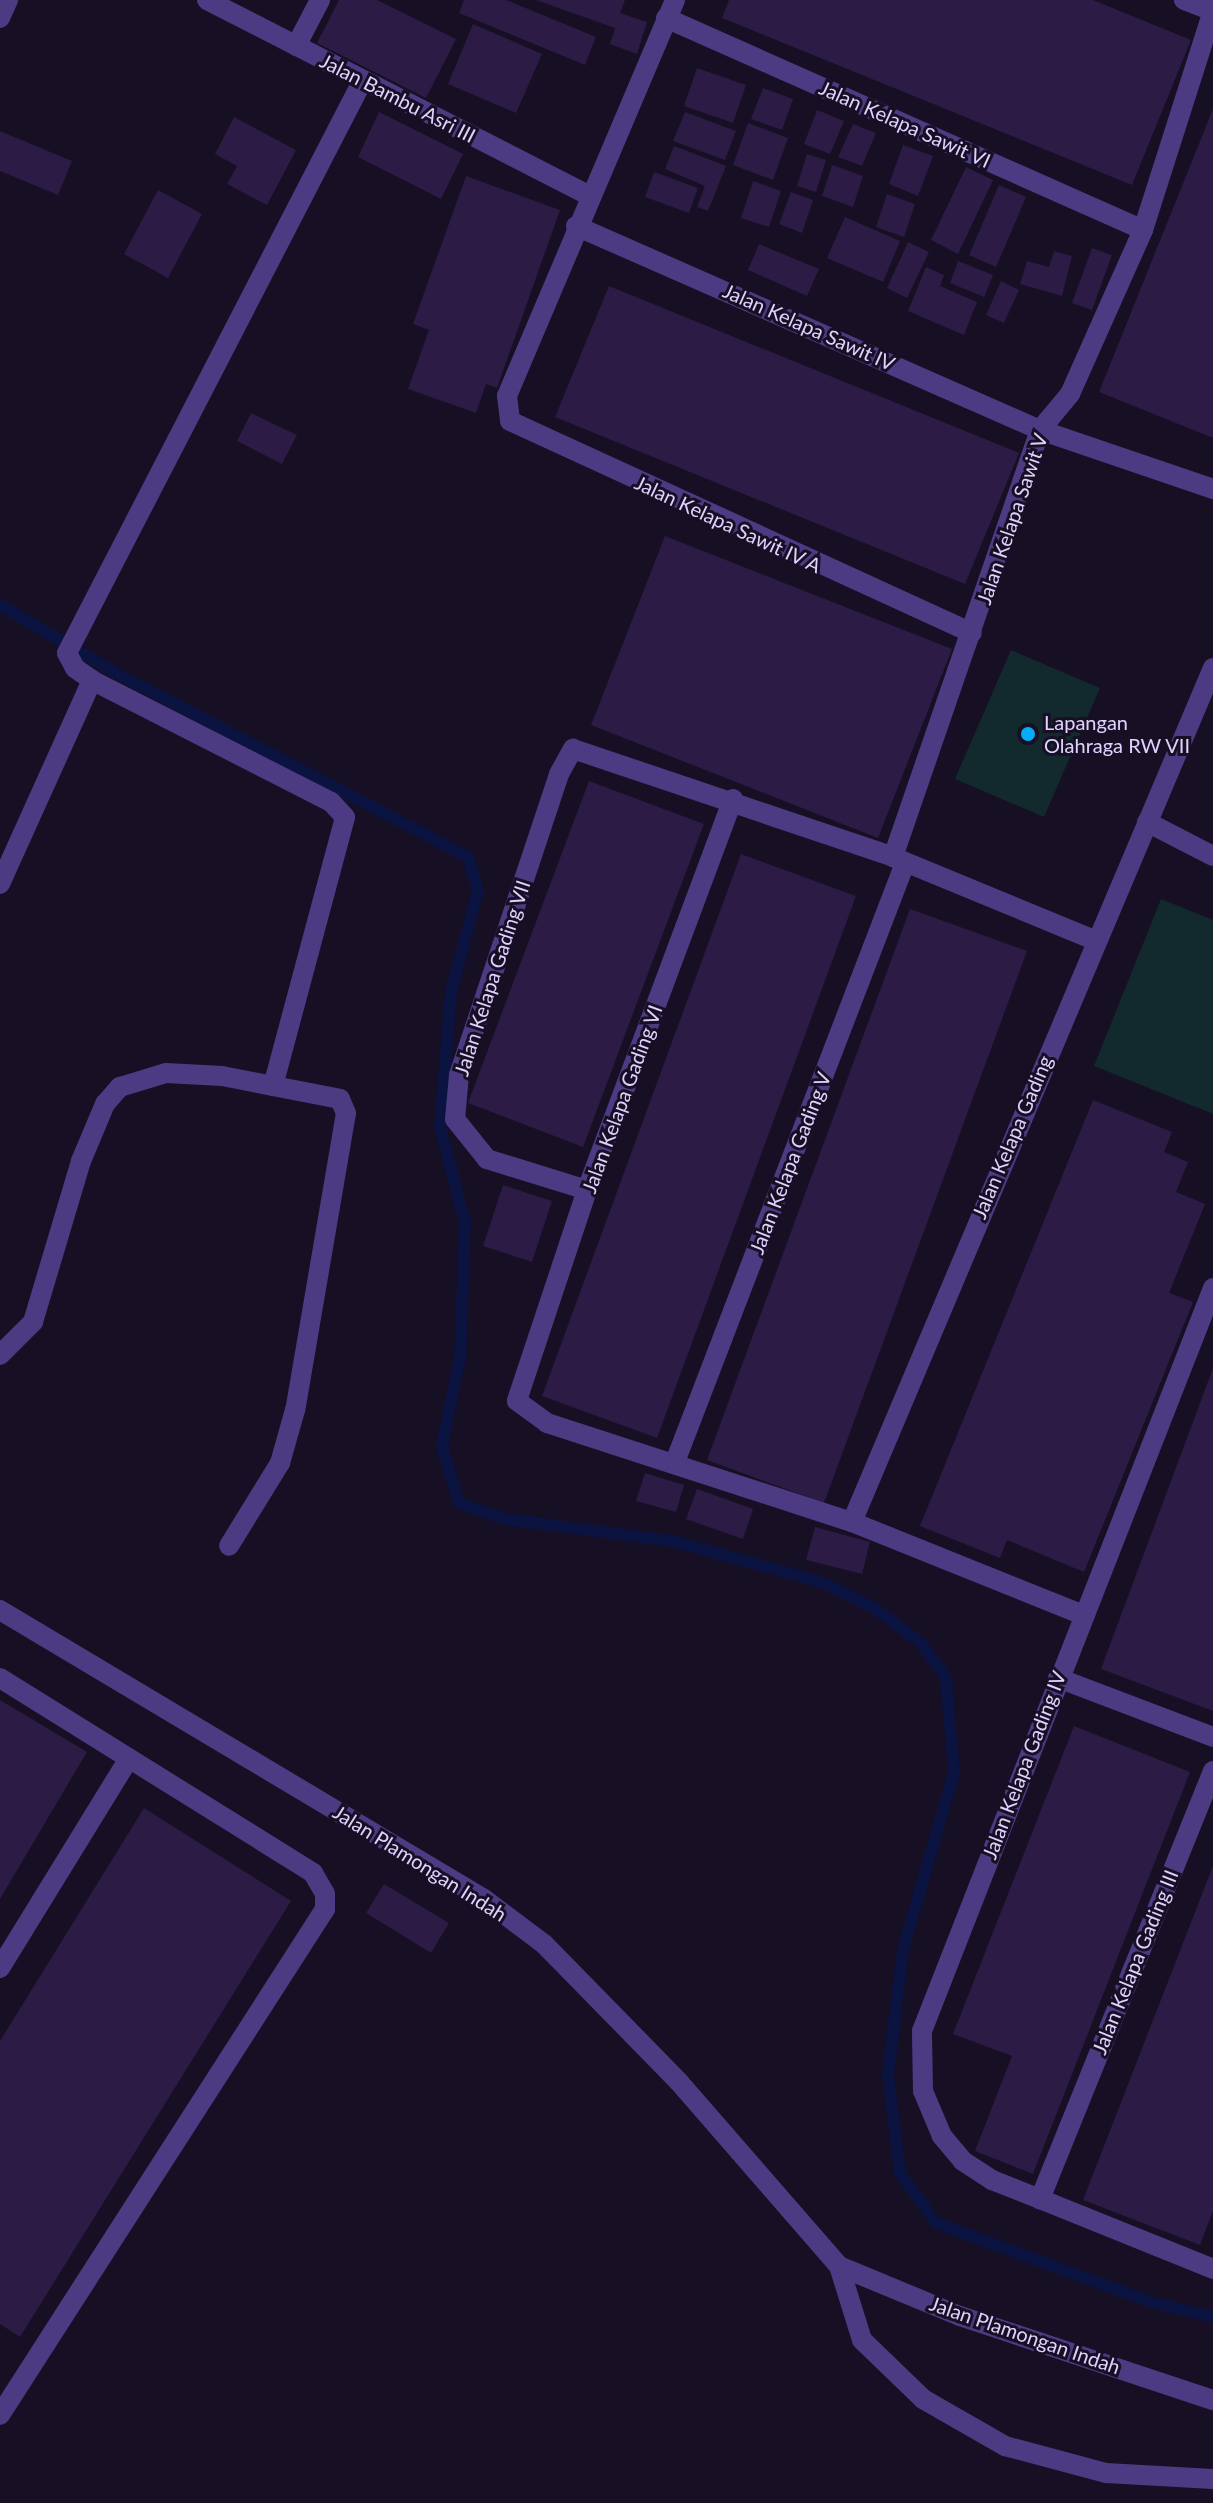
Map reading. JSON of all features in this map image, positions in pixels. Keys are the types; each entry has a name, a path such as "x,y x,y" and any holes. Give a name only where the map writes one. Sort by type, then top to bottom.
{"street":[{"path":"0,18 8,0"},
{"name":"Jalan Bambu Asri III","path":"207,0 590,196"},
{"path":"296,46 320,0"},
{"path":"1184,0 1213,11"},
{"path":"576,226 671,9"},
{"name":"Jalan Kelapa Sawit VI","path":"671,9 1143,230"},
{"name":"Jalan Kelapa Sawit V","path":"899,860 1040,430 1070,394 1143,230 1213,11"},
{"path":"273,1086 345,817 331,802 92,680 75,668 67,653 363,80"},
{"name":"Jalan Kelapa Sawit IV A","path":"576,226 507,396 506,412 517,428 972,633"},
{"name":"Jalan Kelapa Sawit IV","path":"576,226 1040,430 1213,489"},
{"name":"Jalan Kelapa Gading","path":"852,1522 1094,940 1213,668"},
{"path":"0,884 92,680"},
{"name":"Jalan Kelapa Gading VII","path":"587,1190 487,1159 455,1119 459,1075 559,774 570,752 584,750 733,799"},
{"path":"733,799 899,860 1094,940"},
{"name":"Jalan Kelapa Gading VI","path":"675,1462 547,1423 517,1401 587,1190 733,799"},
{"path":"1147,822 1213,856"},
{"name":"Jalan Kelapa Gading V","path":"675,1462 899,860"},
{"path":"0,1355 33,1322 81,1161 105,1104 120,1087 166,1073 273,1086 340,1099 346,1113 295,1410 280,1463 229,1546"},
{"name":"Jalan Kelapa Gading IV","path":"1211,2263 992,2180 952,2148 927,2108 919,2051 926,2017 1213,1288"},
{"path":"675,1462 852,1522 1083,1615"},
{"name":"Jalan Plamongan Indah","path":"0,1610 484,1899 544,1944 679,2082 839,2266 862,2340 890,2372 923,2399 1005,2446 1106,2473 1213,2479"},
{"path":"0,1678 313,1873 320,1880 325,1909 0,2415"},
{"path":"1058,1678 1213,1737"},
{"path":"0,1968 128,1760"},
{"name":"Jalan Kelapa Gading III","path":"1040,2199 1213,1771"},
{"name":"Jalan Plamongan Indah","path":"839,2266 960,2316 1213,2400"}],"green space":[{"name":"Lapangan Olahraga RW VII","path":"1011,650 1100,688 1044,817 955,779"},
{"path":"1161,899 1213,920 1213,1114 1094,1066"}],"building":[{"path":"339,0 377,0 456,39 426,98 317,43"},
{"path":"464,0 506,0 596,37 585,65 459,13"},
{"path":"536,0 625,0 620,13 647,22 637,54 610,44 615,28"},
{"path":"729,0 1093,0 1191,40 1132,185 722,18"},
{"path":"473,24 542,54 516,113 448,84"},
{"path":"697,68 746,85 733,123 684,106"},
{"path":"763,88 793,99 782,130 751,119"},
{"path":"1213,109 1213,438 1099,392"},
{"path":"817,110 844,121 830,154 804,144"},
{"path":"379,112 463,154 441,199 358,157"},
{"path":"685,112 736,131 725,160 673,141"},
{"path":"234,117 296,150 267,205 227,184 237,166 215,154"},
{"path":"748,123 788,138 773,180 733,165"},
{"path":"853,124 876,133 862,166 838,157"},
{"path":"0,131 72,161 58,195 0,171"},
{"path":"903,145 933,156 918,196 889,184"},
{"path":"674,146 726,166 708,211 697,207 705,186 665,169"},
{"path":"807,154 826,160 816,192 797,186"},
{"path":"832,165 863,176 853,207 822,196"},
{"path":"966,167 993,180 958,254 931,240"},
{"path":"654,172 698,188 689,213 645,197"},
{"path":"466,176 560,210 497,388 486,384 476,413 408,389 429,330 413,324"},
{"path":"753,181 781,191 769,227 741,218"},
{"path":"999,185 1026,197 996,267 969,255"},
{"path":"158,190 202,214 168,278 124,254"},
{"path":"791,192 813,200 802,233 779,224"},
{"path":"887,194 915,204 904,237 876,227"},
{"path":"845,217 900,241 883,282 827,258"},
{"path":"908,242 929,252 907,298 887,288"},
{"path":"759,244 819,269 807,296 748,270"},
{"path":"1092,248 1112,255 1092,310 1072,303"},
{"path":"1054,251 1072,256 1062,296 1020,284 1027,261 1049,267"},
{"path":"958,261 993,275 984,297 950,283"},
{"path":"926,267 944,275 940,286 977,302 964,335 908,311"},
{"path":"1001,281 1019,290 1004,323 986,315"},
{"path":"609,286 1019,453 965,584 555,417"},
{"path":"251,413 297,435 282,464 237,441"},
{"path":"665,536 952,649 878,838 591,725"},
{"path":"589,781 704,824 583,1147 468,1103"},
{"path":"741,854 856,896 657,1438 542,1396"},
{"path":"910,909 1027,951 824,1503 707,1460"},
{"path":"1093,1100 1172,1132 1164,1152 1188,1162 1176,1192 1205,1204 1169,1293 1193,1302 1084,1572 1007,1540 1000,1558 920,1526"},
{"path":"503,1185 552,1201 532,1262 483,1246"},
{"path":"1213,1368 1213,1711 1101,1669"},
{"path":"645,1473 684,1485 676,1512 636,1501"},
{"path":"697,1489 753,1509 743,1539 686,1519"},
{"path":"815,1527 870,1542 862,1574 806,1560"},
{"path":"0,1700 87,1752 0,1899"},
{"path":"1074,1726 1190,1772 1033,2174 975,2151 1012,2056 953,2034"},
{"path":"144,1808 291,1901 20,2337 0,2324 0,2041"},
{"path":"1213,1866 1213,2211 1200,2245 1083,2200"},
{"path":"384,1884 449,1923 431,1953 366,1913"}],"waterway":[{"path":"0,605 120,675 468,857 478,890 451,992 440,1127 465,1223 460,1357 442,1446 459,1503 505,1519 672,1541 824,1583 874,1608 921,1643 946,1678 954,1772 903,1950 888,2074 900,2173 936,2223 1154,2303 1213,2317"}],"place":[{"name":"Lapangan Olahraga RW VII","path":"1028,734"}]}
